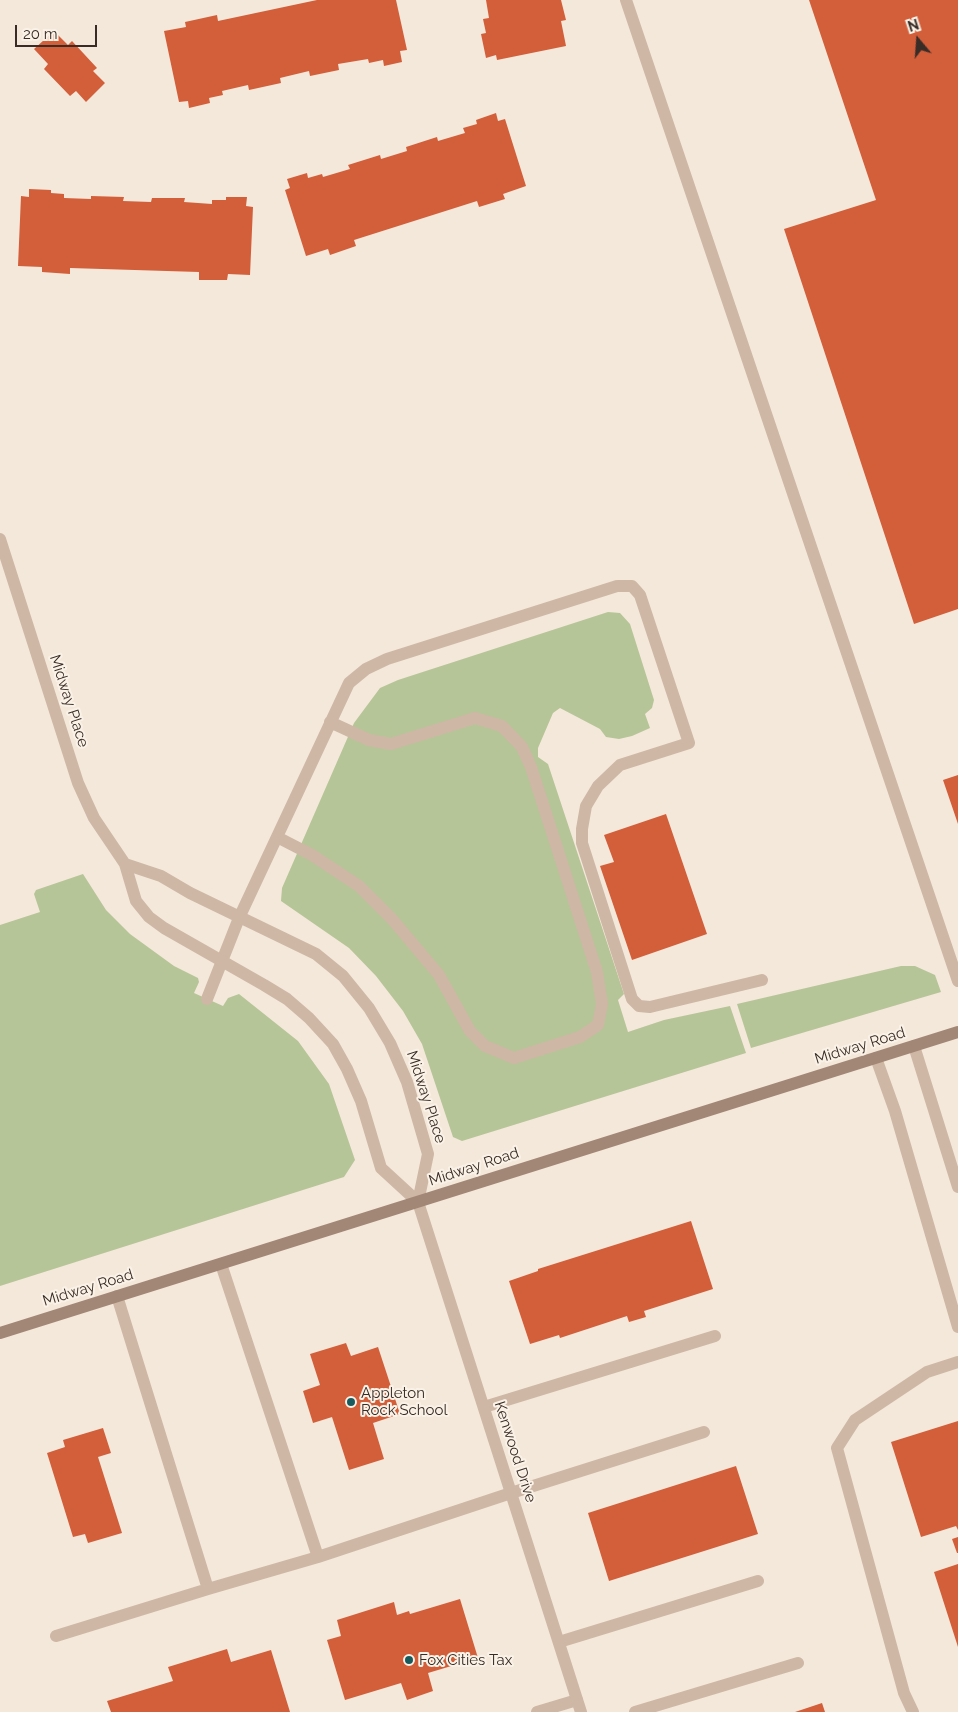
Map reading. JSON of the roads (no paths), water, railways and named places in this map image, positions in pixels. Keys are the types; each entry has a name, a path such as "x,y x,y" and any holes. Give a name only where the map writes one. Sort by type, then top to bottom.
{"main road":[{"name":"Midway Road","path":"0,1333 958,1032"}],"street":[{"path":"626,0 958,981"},
{"name":"Midway Place","path":"0,539 78,783 94,818 125,864 136,901 149,917 287,999 333,1044 347,1068 361,1101 381,1168 418,1202"},
{"path":"207,999 239,918 349,683 366,669 387,659 617,586 632,586 640,595 689,743 620,765 598,786 586,806 582,829 582,843 632,999 639,1006 650,1007 762,980"},
{"path":"277,837 312,855 359,886 392,919 439,975 470,1030 485,1046 514,1058 580,1037 598,1025 602,1004 597,972 531,767 522,747 502,726 475,718 391,744 369,740 330,722"},
{"name":"Midway Place","path":"125,864 161,876 239,918 316,954 343,976 369,1008 390,1043 407,1082 428,1154 418,1202"},
{"path":"914,1046 958,1187"},
{"path":"876,1058 897,1120 958,1327"},
{"name":"Kenwood Drive","path":"418,1202 579,1706"},
{"path":"222,1264 318,1557"},
{"path":"118,1296 208,1589"},
{"path":"484,1407 715,1336"},
{"path":"914,1712 904,1693 836,1448 855,1420 927,1372 958,1362"},
{"path":"56,1636 318,1557 511,1492 704,1432"},
{"path":"559,1642 758,1581"},
{"path":"635,1712 798,1663"},
{"path":"537,1712 579,1706"}],"place":[{"name":"Appleton Rock School","path":"351,1402"},
{"name":"Fox Cities Tax","path":"409,1660"}]}
